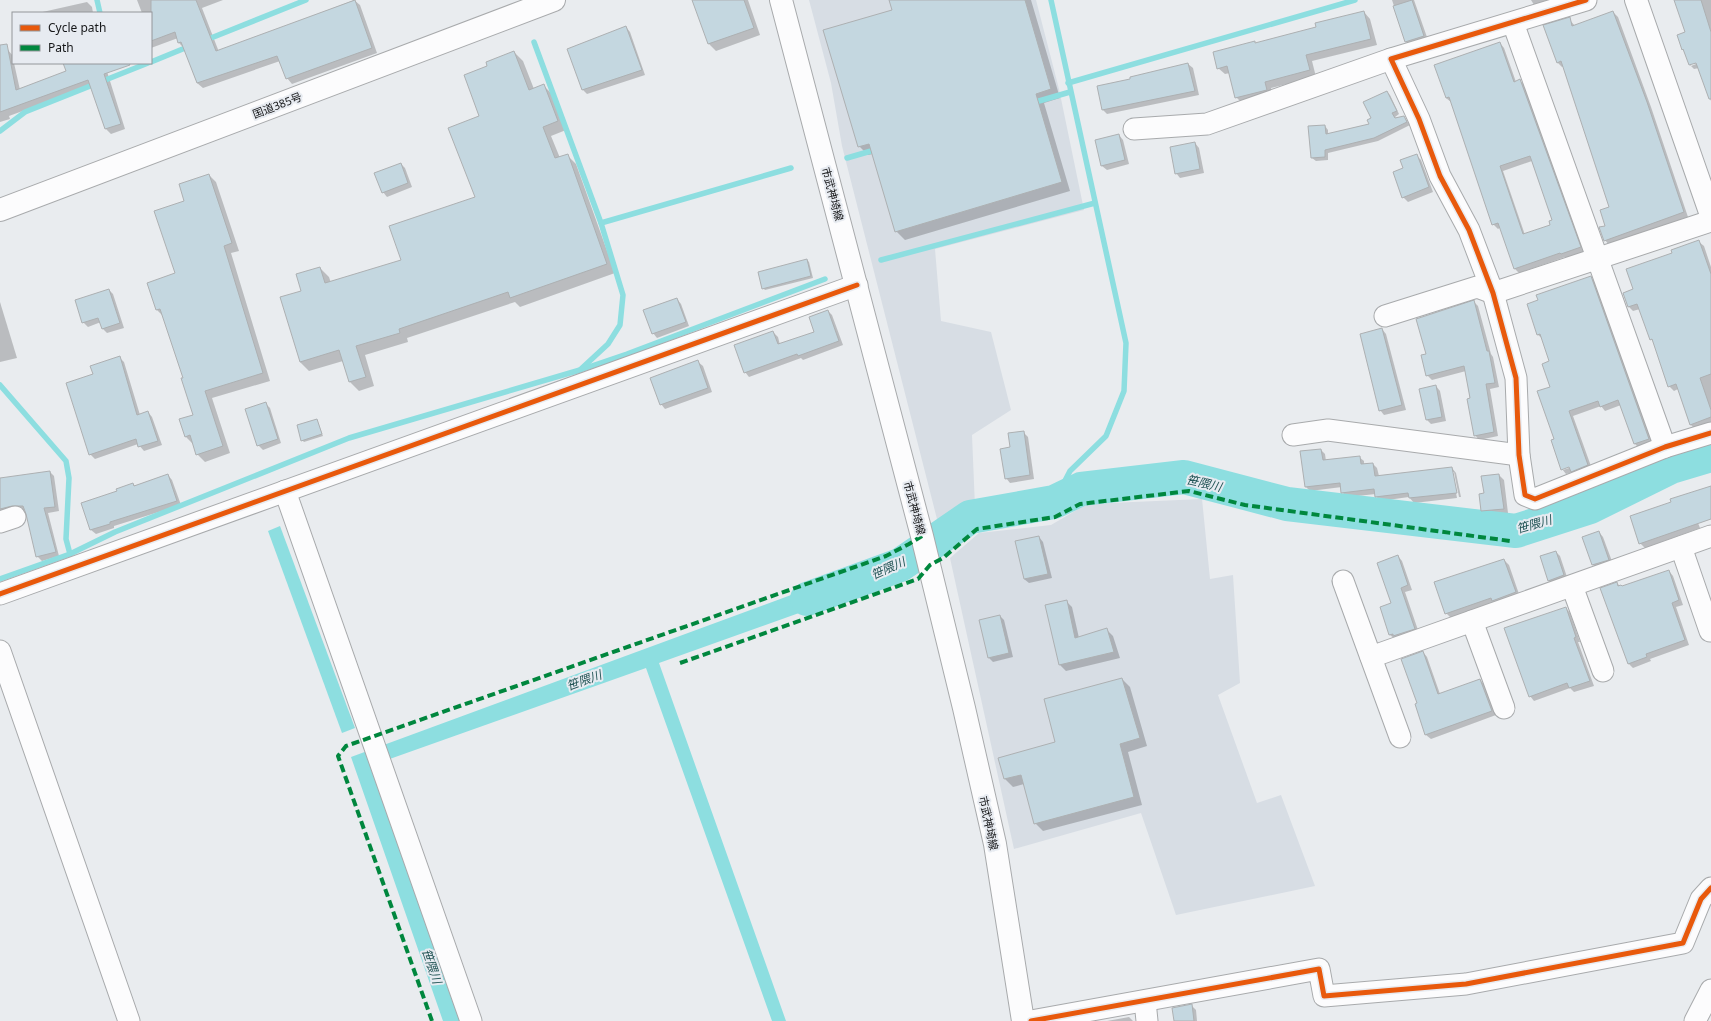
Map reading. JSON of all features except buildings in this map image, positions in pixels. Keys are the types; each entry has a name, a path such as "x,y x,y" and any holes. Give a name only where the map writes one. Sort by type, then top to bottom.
{"main road":[{"name":"国道385号","path":"0,210 554,0"},
{"name":"市武神埼線","path":"781,0 930,565 994,844 1023,1021"},
{"path":"1636,0 1711,215"}],"street":[{"path":"1134,129 1206,124 1391,59 1586,0"},
{"path":"1513,23 1666,448"},
{"path":"1391,59 1419,119 1440,176 1469,230 1493,293 1516,378 1520,455 1525,495 1535,499 1666,448 1711,433"},
{"path":"1385,316 1477,287 1493,293 1711,221"},
{"path":"0,594 857,285"},
{"path":"1293,435 1328,430 1520,455"},
{"path":"285,492 471,1021"},
{"path":"1371,657 1711,536"},
{"path":"1681,547 1710,631"},
{"path":"1343,581 1400,737"},
{"path":"1572,586 1602,671"},
{"path":"1472,621 1504,708"},
{"path":"0,651 129,1021"},
{"path":"1031,1021 1319,969 1324,996 1466,984 1683,943 1701,899 1711,888"},
{"path":"1694,1021 1711,990"},
{"path":"1145,1001 1147,1021"}],"shaded area":[{"path":"809,0 1036,0 1059,89 1084,210 935,249 941,321 991,332 1011,410 972,435 975,507 938,523 842,146 831,83"},
{"path":"1202,499 1210,579 1233,575 1240,683 1218,695 1257,803 1281,795 1315,886 1176,915 1141,813 1014,849 950,558 979,533 1051,525 1087,504"}],"water":[{"path":"280,526 355,728 342,733 268,531"},
{"path":"848,574 855,593 659,663 786,1021 772,1021 646,668 370,766 460,1021 443,1021 351,757"}],"waterway":[{"path":"97,0 100,12"},
{"path":"206,40 306,0"},
{"path":"1051,0 1126,343 1124,391 1106,436 1070,471 1054,502"},
{"path":"1068,83 1355,0"},
{"path":"534,42 601,223 623,295 620,325 608,344 581,369"},
{"path":"152,62 190,46"},
{"path":"0,131 25,112 145,64"},
{"path":"1032,103 1070,92"},
{"path":"847,158 878,149"},
{"path":"601,223 791,168"},
{"path":"881,260 1095,203"},
{"path":"0,579 70,554 115,532 349,438 580,370 627,354 825,279"},
{"path":"0,385 66,461 69,478 66,539 70,554"},
{"name":"笹隈川","path":"807,599 900,565 970,517 1054,502 1081,489 1184,477 1287,504 1516,531 1590,507 1671,467 1711,455"}],"marked path":[{"path":"680,663 918,579 930,565 943,558 977,529 1055,517 1080,504 1189,491 1245,505 1510,541"},
{"path":"432,1021 338,756 346,746 886,556 922,536"}],"cycle path":[{"path":"1586,0 1391,59 1419,119 1440,176 1469,230 1493,293 1516,378 1519,455 1525,495 1535,499 1665,447 1711,433"},
{"path":"0,594 857,285"},
{"path":"1031,1021 1319,969 1324,996 1466,984 1683,943 1701,899 1711,888"}]}
